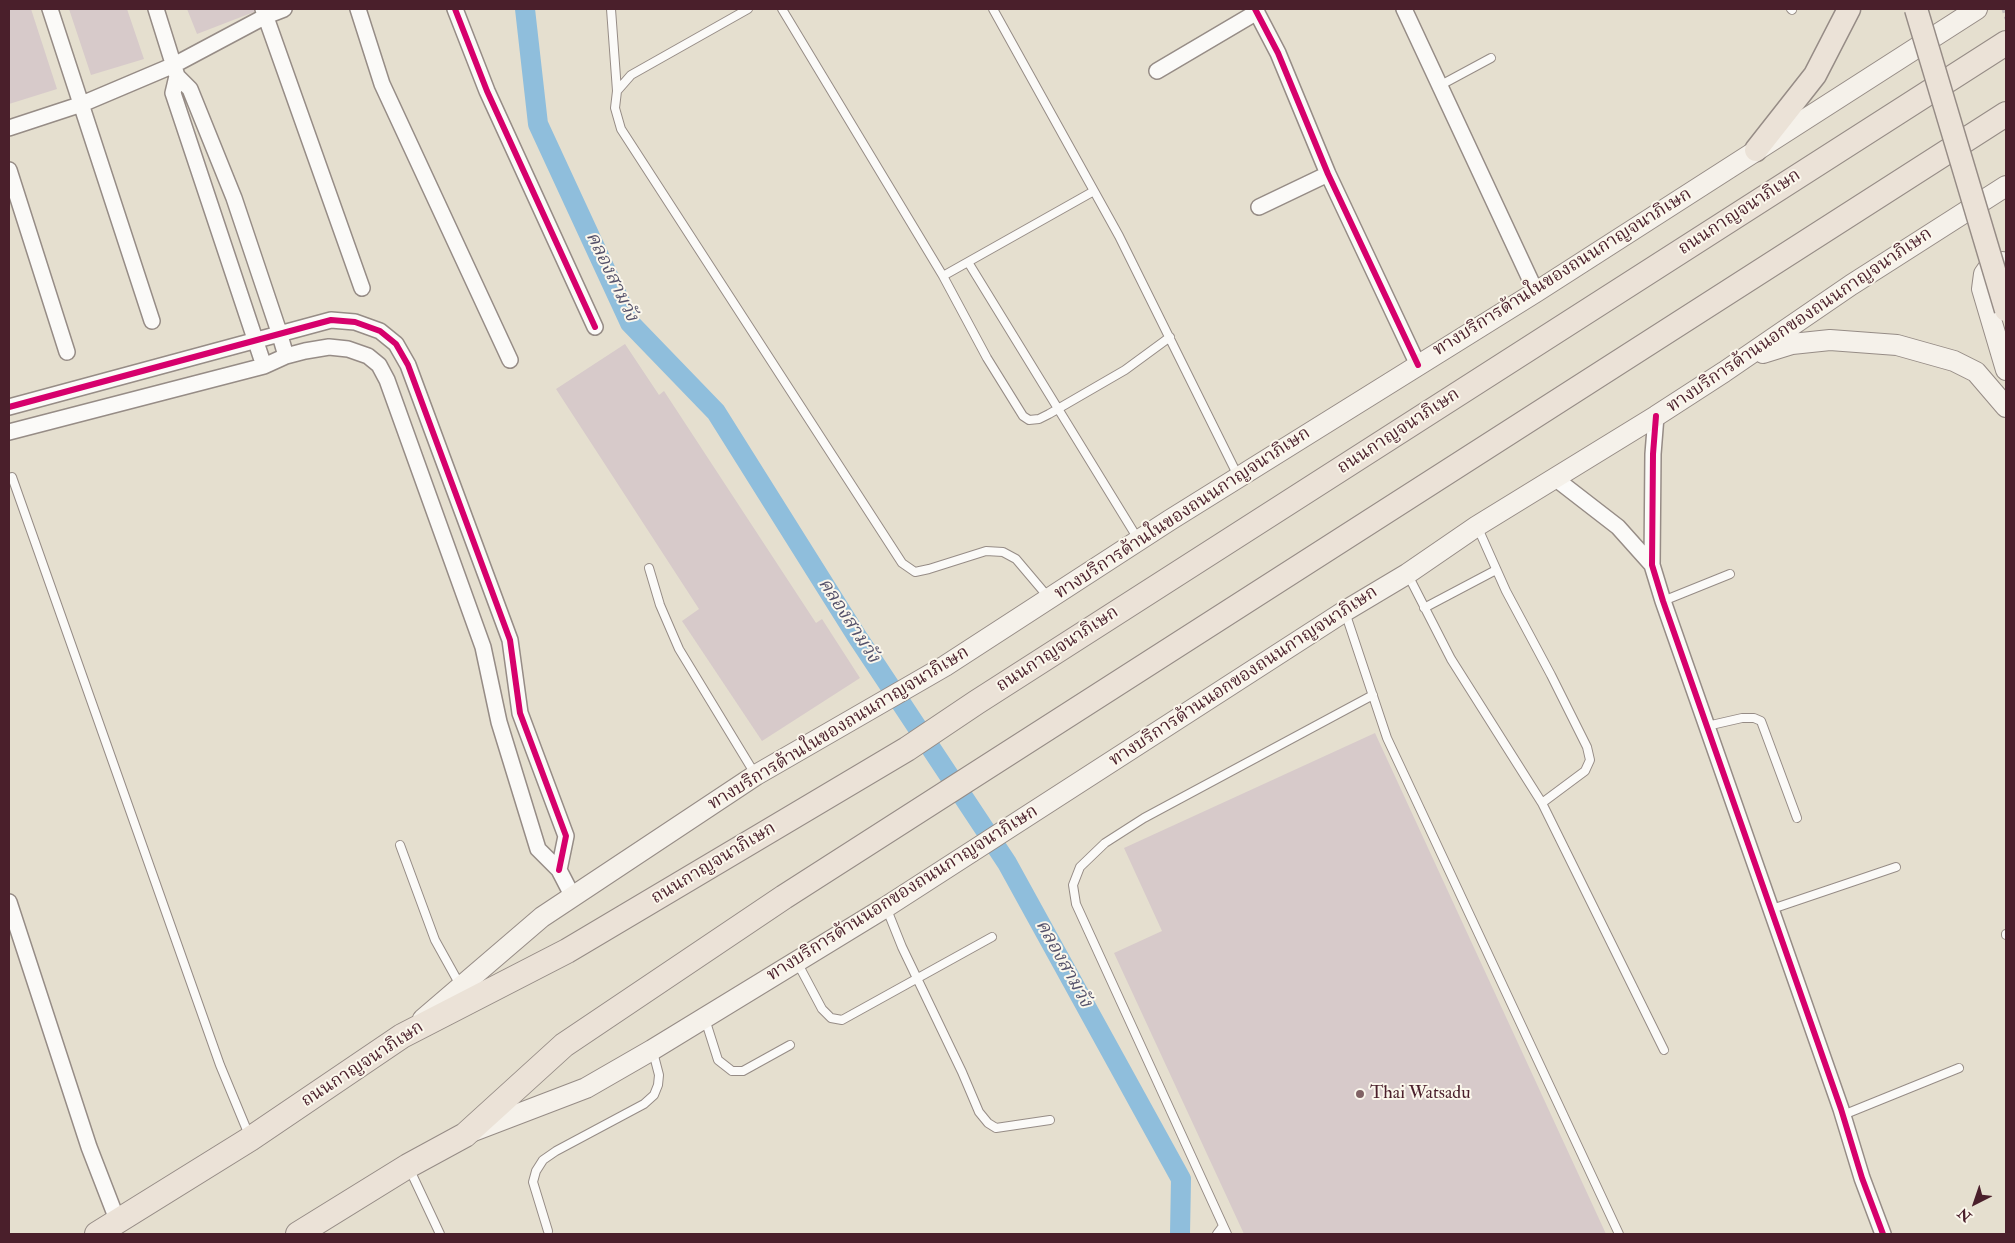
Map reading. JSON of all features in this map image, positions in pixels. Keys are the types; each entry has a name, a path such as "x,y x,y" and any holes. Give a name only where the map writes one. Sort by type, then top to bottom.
{"highway":[{"name":"ถนนกาญจนาภิเษก","path":"97,1234 250,1139 402,1036 567,951 907,749 977,702 2006,43"},
{"path":"298,1234 408,1166 465,1135 564,1045 784,897 2006,114"}],"main road":[{"path":"1756,150 1815,75 1849,9"},
{"path":"1916,9 2006,310"},
{"path":"1929,9 2006,263 1991,264 1984,274 1982,289 2006,370"},
{"name":"ทางบริการด้านในของถนนกาญจนาภิเษก","path":"402,1036 542,917 756,775 870,711 945,666 1238,478 1536,292 1976,9"},
{"name":"ทางบริการด้านนอกของถนนกาญจนาภิเษก","path":"465,1135 586,1088 797,962 886,907 1345,611 1407,574 1477,526 1656,416 1851,285 2006,186"},
{"path":"1744,358 1792,344 1830,340 1897,345 1954,361 1976,372 2006,407"}],"street":[{"path":"50,9 152,321"},
{"path":"156,9 175,71 173,93 264,366"},
{"path":"9,128 175,71 264,12 284,9"},
{"path":"358,9 382,84 510,360"},
{"path":"455,9 487,91 595,327"},
{"path":"1404,9 1536,292"},
{"path":"1157,71 1256,10 1278,53 1328,174 1418,365"},
{"path":"264,12 362,288"},
{"path":"175,71 190,89 231,189 286,356"},
{"path":"9,170 67,352"},
{"path":"1259,208 1328,174"},
{"path":"9,407 279,332 330,320 356,322 380,331 396,344 408,365 510,640 520,713 566,836 559,870"},
{"path":"9,432 264,366 286,356 329,347 348,349 368,356 379,365 387,380 483,647 499,722 538,849 559,870 573,897"},
{"path":"1656,416 1653,454 1652,565 1662,601 1772,909 1843,1116 1862,1178 1883,1234"},
{"path":"1556,479 1618,527 1652,565"},
{"path":"472,617 498,607"},
{"path":"520,790 545,780"},
{"path":"9,902 89,1147 118,1222"}],"lane":[{"path":"611,9 617,91 615,108 621,129 902,563 915,572 930,569 986,550 1003,552 1016,559 1050,600"},
{"path":"617,91 631,75 748,9"},
{"path":"782,9 943,276 987,358 1023,416 1029,420 1039,418 1057,409 1125,370 1170,337"},
{"path":"993,9 1094,191 1170,337 1238,478"},
{"path":"1439,86 1491,58"},
{"path":"943,276 1094,191"},
{"path":"968,262 1139,541"},
{"path":"12,477 220,1065 250,1139"},
{"path":"1477,526 1496,570 1552,675 1587,747 1590,760 1585,771 1542,803"},
{"path":"650,568 660,605 679,649 756,775"},
{"path":"1424,608 1496,570"},
{"path":"1407,574 1451,659 1542,803 1664,1050"},
{"path":"1662,601 1730,574"},
{"path":"1345,611 1391,747 1619,1234"},
{"path":"1227,1234 1076,904 1073,885 1080,867 1104,843 1144,818 1373,695"},
{"path":"1707,726 1742,718 1754,718 1761,721 1796,818"},
{"path":"400,845 435,940 461,986"},
{"path":"1772,909 1896,867"},
{"path":"886,907 917,980 962,1072 979,1112 988,1123 996,1128 1050,1120"},
{"path":"797,962 822,1009 831,1018 842,1020 992,937"},
{"path":"705,1018 718,1060 732,1071 743,1071 790,1045"},
{"path":"548,1231 533,1182 536,1171 543,1160 556,1151 644,1104 654,1095 659,1075 652,1050"},
{"path":"1843,1116 1959,1068"},
{"path":"408,1166 440,1234"},
{"path":"1218,1234 1223,1226"}],"path":[{"path":"2003,9 2006,19"}],"building":[{"path":"9,9 31,9 57,89 9,104"},
{"path":"69,9 127,9 144,59 91,75"},
{"path":"187,9 254,9 254,12 197,34"},
{"path":"625,344 659,395 664,391 816,623 822,619 860,678 762,741 682,621 699,609 556,389"},
{"name":"Thai Watsadu","path":"1375,733 1606,1234 1244,1234 1114,953 1162,931 1124,848"}],"waterway":[{"name":"คลองสามวัง","path":"525,9 538,124 630,323 716,412 856,635 1007,863 1181,1179 1180,1234"}],"cycle path":[{"path":"455,9 487,91 595,327"},
{"path":"1255,9 1278,53 1328,174 1418,365"},
{"path":"9,407 331,320 355,322 380,331 396,344 408,365 510,640 520,713 566,836 559,870"},
{"path":"1656,416 1653,454 1652,565 1841,1109 1862,1178 1883,1234"}],"place":[{"name":"Thai Watsadu","path":"1360,1094"}]}
